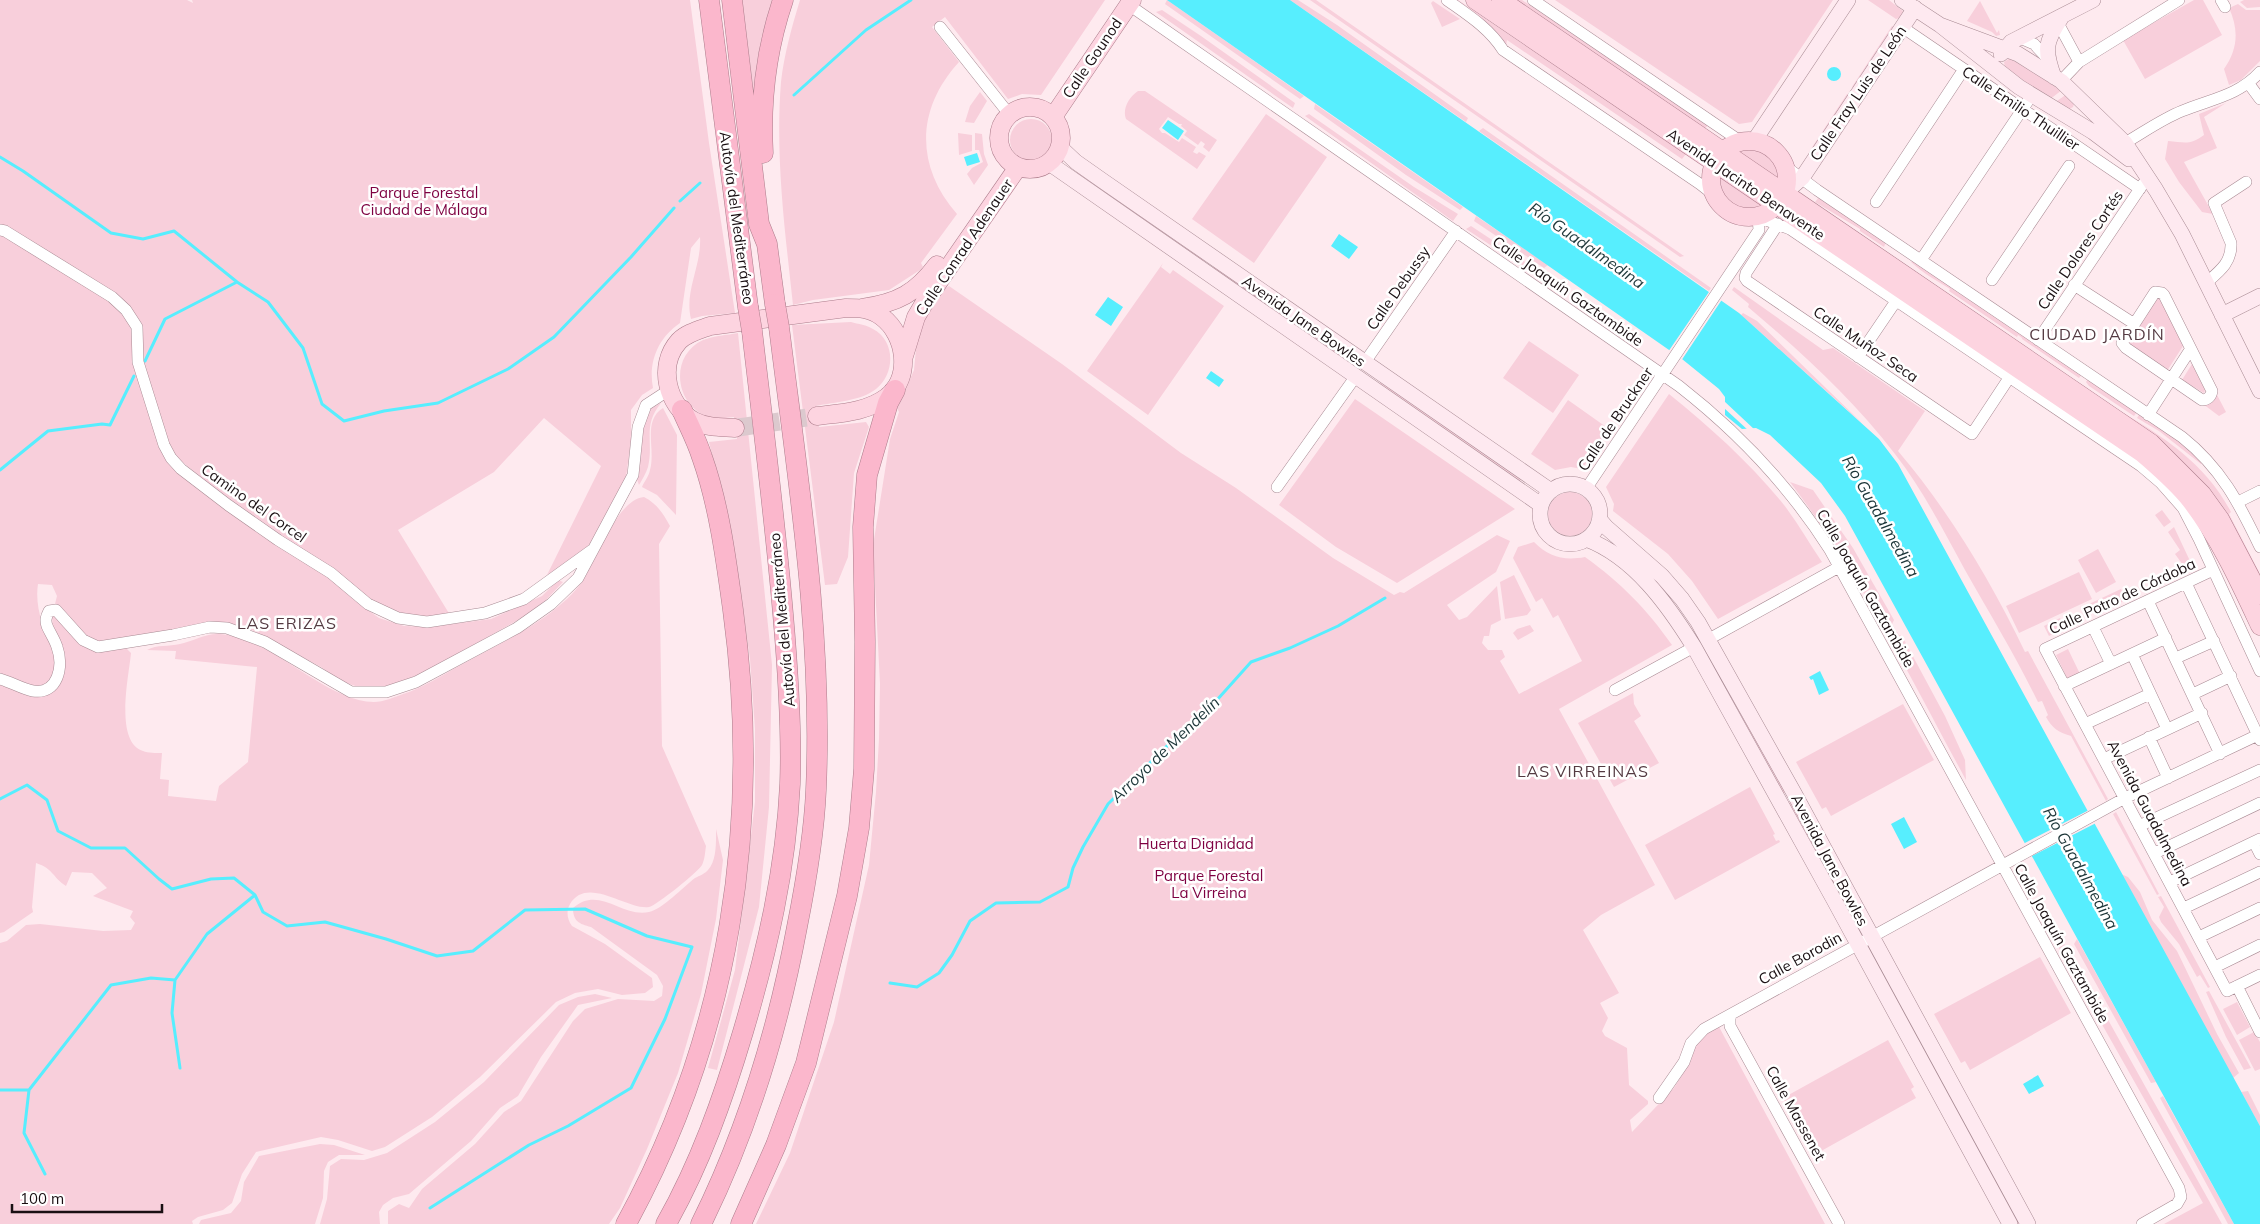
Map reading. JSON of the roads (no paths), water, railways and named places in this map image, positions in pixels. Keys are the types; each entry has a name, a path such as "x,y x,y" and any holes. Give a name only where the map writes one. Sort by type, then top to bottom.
{"highway":[{"name":"Autovía del Mediterráneo","path":"666,1224 686,1188 726,1089 758,982 782,871 790,784 790,699 778,559 752,331 709,0"},
{"name":"Autovía del Mediterráneo","path":"701,1224 752,1099 784,994 806,884 816,791 816,697 808,556 767,244 759,224 732,0"},
{"path":"767,244 770,224 762,146 763,84 768,54 783,0"},
{"path":"741,1224 776,1145 806,1064 847,896 859,828 864,769 864,527 868,475 888,403 895,390"},
{"path":"626,1224 664,1148 701,1050 730,930 742,815 742,698 729,575 702,457 682,410"}],"main road":[{"name":"Avenida Jacinto Benavente","path":"1475,0 1718,156"},
{"name":"Avenida Jacinto Benavente","path":"1501,0 1718,156 2018,367"},
{"path":"1747,141 1772,148 1785,166 1787,179 1781,199 1768,212 1758,217 1740,217 1724,209 1714,196 1710,184 1710,173 1718,156 1747,141 1848,0"},
{"path":"1902,0 1940,25"},
{"path":"1998,70 1997,61 2005,48 2020,38 2060,20 2093,0"},
{"name":"Calle Gounod","path":"1048,113 1057,93 1128,2"},
{"name":"Calle Fray Luis de León","path":"1802,178 1915,8"},
{"path":"2058,79 2047,58 2047,45 2060,20"},
{"name":"Calle Emilio Thuillier","path":"1940,25 2005,48 2058,79 2126,144 2144,183"},
{"name":"Calle Emilio Thuillier","path":"1940,25 2032,95 2117,149 2182,234 2260,391"},
{"name":"Calle Emilio Thuillier","path":"2064,116 2075,114 2080,107 2080,99"},
{"path":"1032,106 1048,113 1060,128 1062,138 1060,147 1049,163 1038,169 1014,165 1000,148 1000,129 1010,114 1022,108 1032,106"},
{"name":"Avenida Jane Bowles","path":"1060,147 1076,162 1103,181 1551,491"},
{"name":"Avenida Jane Bowles","path":"1049,163 1541,505"},
{"name":"Calle Conrad Adenauer","path":"669,390 667,367 673,350 689,334 710,326 890,303 908,294 924,282 1014,165"},
{"name":"Calle Conrad Adenauer","path":"895,390 902,372 904,356 916,317 1014,165"},
{"name":"Avenida Jacinto Benavente","path":"1781,199 1802,178"},
{"path":"2222,316 2260,296"},
{"path":"862,308 881,316 892,326 904,356"},
{"path":"2018,367 2151,443 2202,494 2220,519 2260,595"},
{"path":"2018,367 2142,453 2168,476 2191,501 2230,562 2260,626"},
{"path":"669,390 682,410 693,420 705,425 735,428"},
{"path":"817,416 855,411 875,405 895,390"},
{"path":"1570,485 1586,489 1598,503 1600,520 1596,529 1586,539 1572,544 1557,542 1549,536 1541,524 1541,505 1551,491 1570,485"},
{"name":"Avenida Jane Bowles","path":"1600,520 1617,538 1662,576 1682,599 1708,639 2028,1224"},
{"name":"Avenida Jane Bowles","path":"1586,539 1608,549 1650,586 1674,616 1694,646 2010,1224"}],"street":[{"name":"Avenida Jacinto Benavente","path":"1447,0 1484,26 1495,37 1503,50 1687,175 1714,196"},
{"path":"1533,0 1715,122 1747,141"},
{"path":"2058,79 2079,62 2178,0"},
{"name":"Calle Joaquín Gaztambide","path":"1128,2 1456,231 1665,371 1706,407 1756,456 1809,517 2006,863 2179,1188 2181,1197 2177,1204 2142,1224"},
{"path":"2060,20 2079,62"},
{"path":"940,27 1010,114"},
{"name":"Calle Emilio Thuillier","path":"1902,27 2022,109 2144,183"},
{"path":"2020,38 2034,44 2047,58"},
{"path":"1876,202 1964,69"},
{"path":"2126,144 2160,121 2249,84 2260,72"},
{"path":"2249,84 2260,99"},
{"path":"1921,260 2032,95"},
{"path":"1785,166 1816,190 2197,449 2224,479 2238,502 2260,547"},
{"path":"1992,280 2069,166"},
{"path":"2206,282 2223,268 2232,250 2231,243 2214,203 2246,182"},
{"name":"Calle Dolores Cortés","path":"2038,340 2144,183"},
{"name":"Avenida Jacinto Benavente","path":"1758,217 1790,229 1896,301 2018,367"},
{"name":"Calle de Bruckner","path":"1586,489 1759,230 1758,217"},
{"name":"Calle Muñoz Seca","path":"1778,224 1746,273 1745,278 1972,434 2018,367"},
{"name":"Camino del Corcel","path":"0,230 5,231 112,297 126,310 137,327 138,362 164,444 181,469 278,540 332,573 368,604 398,618 427,622 485,612 524,599 595,548"},
{"name":"Calle Debussy","path":"1365,362 1456,231"},
{"path":"2074,285 2133,323"},
{"path":"2162,293 2190,350 2212,391 2212,394 2206,400 2202,400 2126,348 2122,343 2152,294 2162,293"},
{"path":"1858,357 1896,301"},
{"path":"2148,415 2190,350"},
{"path":"2018,367 2161,483 2182,508 2260,671"},
{"path":"1277,487 1356,376"},
{"path":"0,678 32,691 44,691 53,685 59,675 60,655 47,626 46,618 49,612 56,610 83,640 98,647 210,627 227,628 265,642 351,692 386,692 416,682 517,628 551,604 578,578 633,475 638,427 646,405 669,390"},
{"path":"2238,502 2260,491"},
{"path":"1708,639 1839,567"},
{"name":"Calle Potro de Córdoba","path":"2045,649 2213,570"},
{"path":"2186,583 2259,737"},
{"path":"2148,601 2220,754"},
{"path":"2093,627 2111,664"},
{"path":"2064,686 2166,638"},
{"path":"2176,658 2214,640"},
{"path":"1615,690 1694,646"},
{"name":"Avenida Guadalmedina","path":"2045,649 2215,967 2260,1032"},
{"path":"2132,654 2167,729"},
{"path":"2193,694 2231,676"},
{"path":"2085,724 2150,694"},
{"path":"2104,759 2202,713"},
{"path":"2149,737 2168,778"},
{"name":"Calle Borodin","path":"1659,1098 1684,1062 1692,1043 1704,1029 2125,798 2259,737"},
{"path":"2139,826 2260,770"},
{"path":"2155,853 2260,803"},
{"path":"2170,882 2257,840 2260,854"},
{"path":"2184,908 2260,872"},
{"path":"2199,937 2260,908"},
{"path":"2215,967 2260,945"},
{"path":"2232,989 2260,975"},
{"name":"Calle Massenet","path":"1730,1016 1730,1026 1839,1224"}],"water":[{"name":"Río Guadalmedina","path":"1167,0 1290,0 1739,313 1879,439 1898,464 2260,1126 2260,1224 2234,1224 1845,516 1821,483 1770,435 1756,428 1742,429 1725,415 1725,397 1719,389 1682,359"},
{"path":"1834,67 1839,69 1841,74 1839,79 1834,81 1829,79 1827,74 1829,69"},
{"path":"1168,120 1184,131 1178,140 1162,128"},
{"path":"977,153 980,162 967,166 964,157"},
{"path":"1339,234 1358,247 1349,259 1331,246"},
{"path":"1108,297 1123,307 1111,326 1095,315"},
{"path":"1211,371 1224,380 1219,387 1206,378"},
{"path":"1820,671 1829,690 1819,695 1813,679 1811,680 1809,677"},
{"path":"1904,817 1917,842 1904,849 1891,824"},
{"path":"2038,1075 2044,1086 2029,1094 2023,1084"}],"waterway":[{"path":"794,95 866,30 911,0"},
{"path":"0,157 111,233 143,239 174,231 237,282 268,302 303,348 322,404 344,421 384,411 438,403 508,369 554,337 631,257 674,208"},
{"path":"680,201 700,183"},
{"path":"145,361 165,319 237,282"},
{"path":"0,470 48,431 102,424 110,425 134,376"},
{"name":"Arroyo de Mendelín","path":"890,983 917,987 939,973 952,955 970,921 996,903 1040,902 1068,887 1073,868 1083,847 1108,804 1166,747 1208,710 1251,662 1290,648 1338,626 1385,598"},
{"name":"Arroyo de Mendelín","path":"0,799 27,785 47,800 58,831 91,848 125,848 172,889 211,879 234,878 255,895 263,912 287,926 325,922 437,956 473,951 525,910 585,909 647,936 692,947 665,1019 631,1088 568,1126 529,1145 430,1208"},
{"path":"0,1090 29,1090 111,985 151,978 175,980 207,934 255,895"},
{"path":"175,980 172,1013 180,1068"},
{"path":"29,1090 24,1133 45,1174"}],"tunnel":[{"path":"735,428 817,416"}],"district":[{"name":"CIUDAD JARDÍN","path":"2097,334"},
{"name":"LAS ERIZAS","path":"287,623"},
{"name":"LAS VIRREINAS","path":"1583,771"}],"park label":[{"name":"Parque Forestal Ciudad de Málaga","path":"424,200"},
{"name":"Huerta Dignidad","path":"1196,843"},
{"name":"Parque Forestal La Virreina","path":"1209,884"}]}
